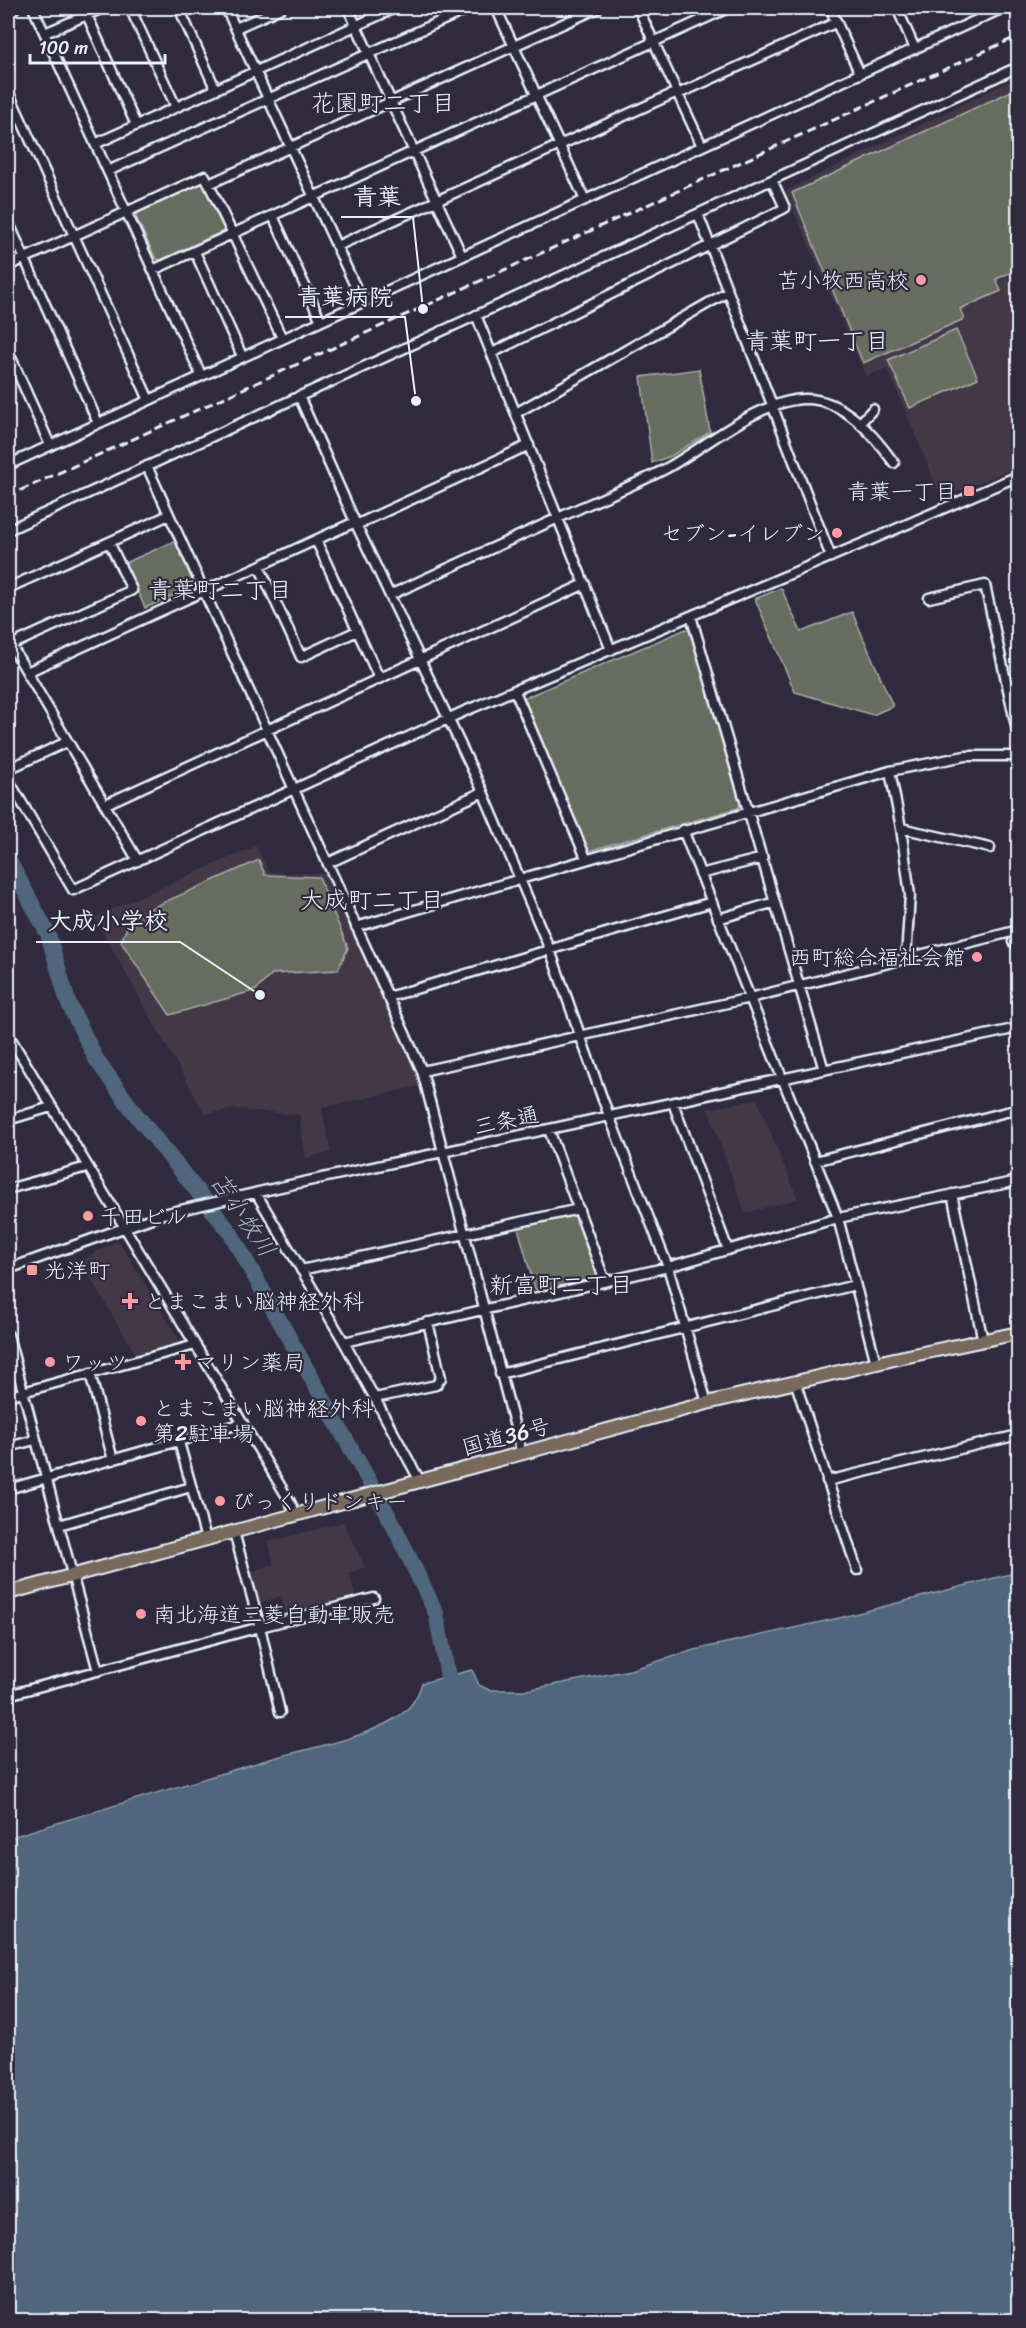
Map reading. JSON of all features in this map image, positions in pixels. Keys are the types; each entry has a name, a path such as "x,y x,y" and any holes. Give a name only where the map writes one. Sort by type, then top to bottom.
{"highway":[{"name":"国道36号","path":"8,1593 706,1403 795,1381 1018,1333"}],"street":[{"path":"8,11 15,8"},
{"path":"33,8 201,375"},
{"path":"45,33 103,8"},
{"path":"130,8 176,107"},
{"path":"179,8 215,88"},
{"path":"226,8 362,301"},
{"path":"236,28 281,8"},
{"path":"348,8 462,256"},
{"path":"95,144 395,8"},
{"path":"108,171 470,8"},
{"path":"496,8 585,200"},
{"path":"209,184 598,8"},
{"path":"638,8 702,146"},
{"path":"153,270 728,8"},
{"path":"830,8 860,74"},
{"path":"897,8 915,49"},
{"path":"8,465 1003,8"},
{"path":"87,15 136,125"},
{"path":"337,246 837,22"},
{"path":"8,530 1018,67"},
{"path":"8,91 149,400"},
{"path":"8,266 205,176 282,338"},
{"path":"492,353 785,208 772,180"},
{"path":"698,214 831,557"},
{"path":"273,216 321,321"},
{"path":"8,221 98,423"},
{"path":"195,252 242,356"},
{"path":"516,413 728,292"},
{"path":"476,315 611,650"},
{"path":"8,351 50,445"},
{"path":"299,396 355,523 421,659 521,878 668,1267 706,1403"},
{"path":"390,595 666,468 773,405 806,399 832,405 860,423 894,464"},
{"path":"860,423 873,409"},
{"path":"27,672 529,445"},
{"path":"147,466 422,1071 522,1454"},
{"path":"8,779 73,890 448,718 1018,476"},
{"path":"8,588 169,515"},
{"path":"316,540 379,678"},
{"path":"110,542 132,590 9,643 138,861"},
{"path":"260,566 301,657 357,632"},
{"path":"106,804 585,584"},
{"path":"929,598 985,585 1018,735"},
{"path":"691,616 824,1070"},
{"path":"515,691 586,858"},
{"path":"8,770 67,742"},
{"path":"356,927 890,771 965,756 1018,756"},
{"path":"890,771 910,895 906,958"},
{"path":"328,863 483,792"},
{"path":"901,828 990,848"},
{"path":"683,830 838,1218 876,1363"},
{"path":"700,874 763,858"},
{"path":"388,997 712,902"},
{"path":"718,919 775,902"},
{"path":"422,1071 750,998 1011,932"},
{"name":"三条通","path":"8,1269 162,1214 1018,1028"},
{"path":"8,1034 12,1050 51,1107 124,1226 296,1514"},
{"path":"673,1103 728,1250"},
{"path":"8,1120 51,1107"},
{"path":"816,1161 1018,1109"},
{"path":"549,1130 605,1281"},
{"path":"8,1190 87,1167"},
{"path":"344,1342 668,1267 838,1218 1018,1181"},
{"path":"256,1193 375,1398 415,1482"},
{"path":"952,1194 983,1341"},
{"path":"301,1270 464,1232 579,1209"},
{"path":"500,1374 855,1285"},
{"path":"375,1398 436,1385 440,1382 428,1322"},
{"path":"8,1335 98,1671"},
{"path":"8,1396 195,1345"},
{"path":"90,1373 112,1460"},
{"path":"795,1381 857,1570"},
{"path":"8,1489 243,1423"},
{"path":"827,1481 1018,1435"},
{"path":"8,1448 35,1440"},
{"path":"179,1442 206,1539"},
{"path":"59,1525 191,1487"},
{"path":"234,1532 280,1712"},
{"path":"8,1695 374,1598"}],"shaded area":[{"name":"苫小牧西高校","path":"1018,77 1018,466 942,499 887,368 866,376 785,191"},
{"path":"256,846 269,872 327,874 418,1073 420,1086 322,1108 331,1152 306,1158 299,1115 235,1109 205,1114 94,917"},
{"path":"757,1099 798,1199 745,1213 708,1109"},
{"name":"とまこまい脳神経外科","path":"115,1242 121,1244 180,1343 136,1355 80,1261"},
{"path":"343,1522 365,1567 349,1573 356,1597 286,1616 281,1596 258,1604 250,1572 274,1564 268,1542"}],"green space":[{"name":"苫小牧西高校","path":"1018,88 1018,269 996,279 1001,291 960,309 964,319 863,363 792,193"},
{"path":"202,182 226,230 161,260 156,259 136,217 136,211"},
{"path":"956,330 978,378 910,408 888,360"},
{"path":"699,369 710,432 671,456 652,463 641,377"},
{"path":"175,541 195,586 145,608 125,563"},
{"path":"781,588 801,632 852,612 893,706 873,715 795,692 755,599"},
{"path":"686,629 690,631 741,804 738,808 588,851 524,698"},
{"path":"259,860 265,875 319,877 348,948 338,970 272,974 256,990 170,1015 121,942 131,917"},
{"path":"576,1215 599,1274 597,1279 542,1291 535,1289 519,1225"}],"water":[{"path":"1018,1572 1018,2320 8,2320 8,1838 366,1732 396,1718 405,1711 415,1699 422,1683 472,1670 479,1685 489,1690 527,1690 630,1670 694,1650 839,1618"}],"waterway":[{"name":"苫小牧川","path":"8,859 48,934 68,1002 96,1059 134,1112 230,1232 393,1524 436,1613 448,1676"}],"railway":[{"path":"8,496 1018,36"}],"place":[{"name":"苫小牧西高校","path":"921,280"},
{"name":"青葉","path":"423,309"},
{"name":"青葉病院","path":"416,401"},
{"name":"青葉一丁目","path":"969,491"},
{"name":"セブン-イレブン","path":"837,533"},
{"name":"西町総合福祉会館","path":"977,957"},
{"name":"大成小学校","path":"260,995"},
{"name":"千田ビル","path":"88,1216"},
{"name":"光洋町","path":"32,1270"},
{"name":"とまこまい脳神経外科","path":"130,1301"},
{"name":"ワッツ","path":"50,1362"},
{"name":"マリン薬局","path":"183,1362"},
{"name":"とまこまい脳神経外科 第2駐車場","path":"141,1421"},
{"name":"びっくりドンキー","path":"220,1501"},
{"name":"南北海道三菱自動車販売","path":"141,1614"}],"district":[{"name":"花園町二丁目","path":"383,103"},
{"name":"青葉町一丁目","path":"817,341"},
{"name":"青葉町二丁目","path":"220,590"},
{"name":"大成町二丁目","path":"372,900"},
{"name":"新富町二丁目","path":"561,1285"}]}
